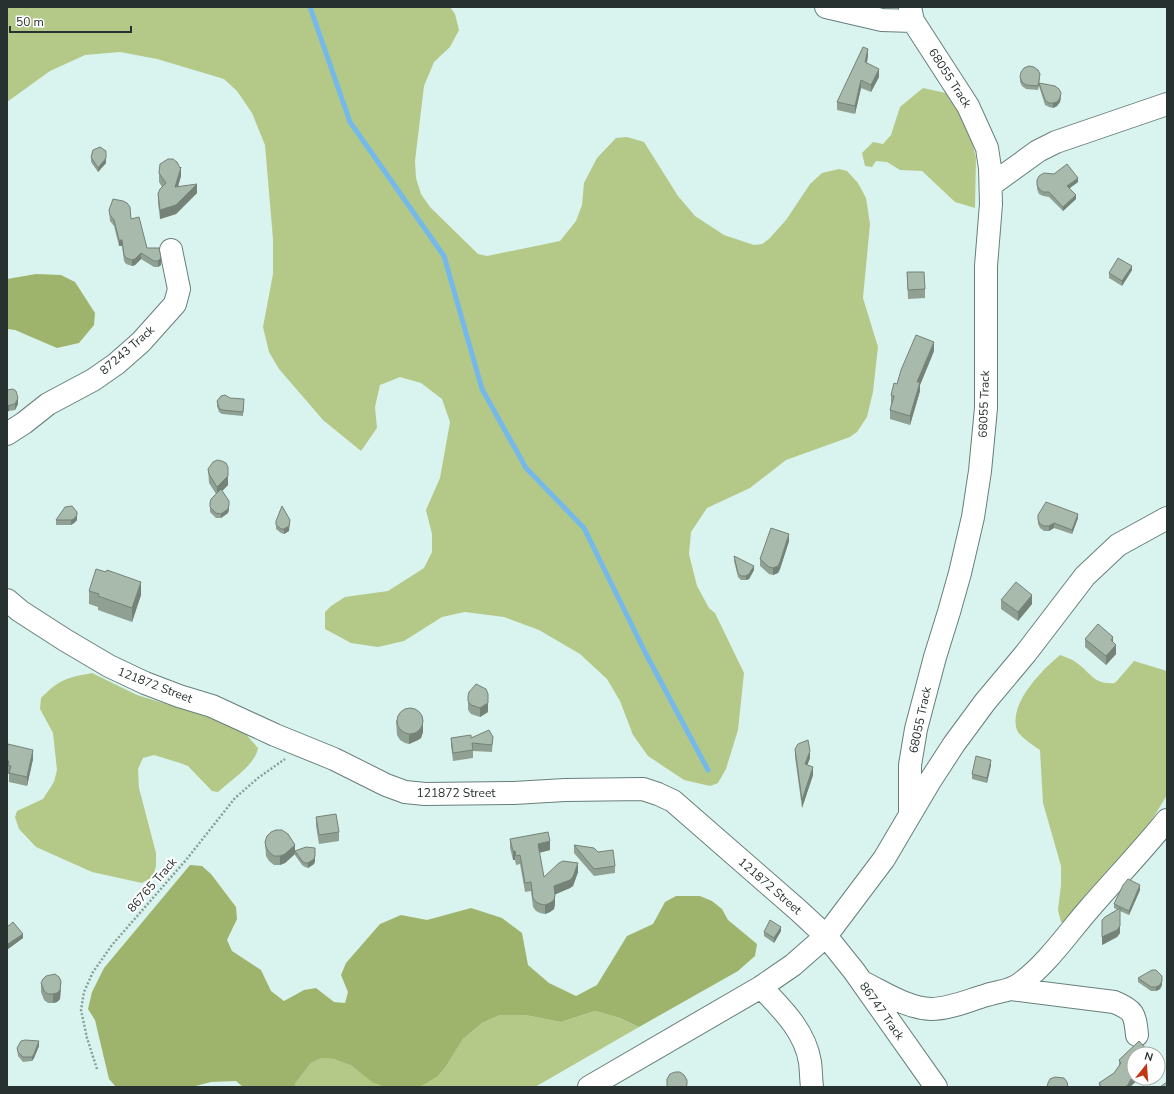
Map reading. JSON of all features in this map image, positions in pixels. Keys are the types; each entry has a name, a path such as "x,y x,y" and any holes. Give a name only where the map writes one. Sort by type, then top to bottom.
{"street":[{"path":"826,7 882,20 911,14"},
{"name":"68055 Track","path":"910,814 910,765 916,729 935,657 962,566 973,517 980,471 986,408 986,266 992,204 986,148 978,128 968,106 911,14"},
{"path":"990,185 1038,151 1056,142 1167,104"},
{"name":"87243 Track","path":"7,434 48,404 93,380 116,364 141,342 176,304 179,289 171,250"},
{"path":"589,1087 761,988 793,965 826,936 884,858 934,774 985,702 1026,653 1085,576 1152,514 1167,505"},
{"path":"1118,545 1167,518"},
{"name":"121872 Street","path":"7,600 20,611 64,640 109,666 145,683 179,696 212,706 334,759 386,785 405,792 425,794 514,793 622,789 643,790 658,794 673,801 693,817 826,936"},
{"path":"861,981 904,1003 930,1009 942,1008 1011,989 1022,983 1044,962 1089,908 1146,846 1167,820"},
{"name":"86747 Track","path":"826,936 861,981 936,1087"},
{"path":"761,988 791,1019 802,1039 810,1061 812,1087"},
{"path":"1011,989 1114,1002 1127,1007 1134,1015 1137,1035"}],"path":[{"name":"86765 Track","path":"97,1070 87,1038 81,1010 84,992 93,972 112,945 186,860 235,798 258,778 304,747"}],"green space":[{"path":"7,7 450,7 455,14 459,30 450,47 434,62 424,86 415,161 416,178 421,194 430,207 478,254 487,256 560,241 576,221 582,205 584,183 597,158 616,138 627,137 644,142 678,196 695,216 724,235 754,245 762,244 769,239 786,220 810,184 822,173 839,169 847,171 858,183 866,198 870,224 863,298 878,347 873,392 867,417 857,432 850,437 786,460 750,488 707,508 691,532 689,554 697,586 709,608 715,613 744,673 738,730 726,769 718,783 710,786 684,780 648,756 633,735 620,701 607,679 580,654 539,630 504,617 465,612 442,617 404,641 378,647 351,643 325,629 325,612 345,597 388,591 424,568 432,552 432,534 426,510 440,478 450,422 442,399 421,383 400,377 380,385 375,407 377,428 361,451 323,420 279,369 269,352 263,327 273,274 273,239 265,145 252,113 237,91 224,79 157,59 120,52 85,55 50,71 7,102"},
{"path":"923,88 946,93 968,126 976,158 975,208 955,202 922,171 900,170 887,162 876,161 872,167 865,166 862,153 873,142 883,144 891,135 900,107"},
{"path":"36,274 61,275 75,282 95,313 94,325 79,343 57,348 15,330 7,329 7,279"},
{"path":"1060,655 1075,662 1094,678 1108,683 1115,683 1134,661 1167,671 1167,795 1141,838 1067,922 1061,922 1058,910 1061,885 1061,866 1043,803 1040,750 1027,741 1018,732 1016,720 1017,709 1028,688 1044,669"},
{"path":"92,673 137,695 209,717 243,731 258,748 253,760 248,766 218,792 212,791 188,766 154,755 143,758 138,769 139,788 156,853 156,866 153,877 142,883 92,872 36,847 19,829 15,817 17,811 43,799 54,782 57,770 53,733 40,709 41,698 53,687 64,680"},
{"path":"190,865 202,866 211,874 236,907 237,919 227,940 232,951 261,970 271,991 284,1001 304,990 316,988 334,1002 345,1003 348,992 341,975 346,963 380,924 401,915 427,920 471,908 502,918 522,933 528,965 549,983 576,996 597,985 627,936 653,924 665,902 676,896 700,896 712,901 722,909 728,920 757,944 755,956 738,971 639,1027 620,1018 595,1011 561,1022 525,1015 500,1015 482,1023 463,1039 445,1068 437,1077 420,1087 382,1086 372,1082 351,1065 334,1059 322,1058 311,1063 295,1084 295,1087 243,1087 236,1081 211,1082 192,1087 116,1087 109,1079 95,1020 88,1009 92,992 104,968"},
{"path":"595,1011 620,1018 639,1027 535,1087 420,1087 437,1077 445,1068 463,1039 482,1023 500,1015 525,1015 561,1022"},
{"path":"322,1058 330,1058 349,1063 378,1084 389,1087 295,1087 295,1084 311,1063"}],"building":[{"path":"863,47 868,49 865,62 879,69 871,85 861,80 855,106 837,102"},
{"path":"1029,66 1034,67 1040,74 1038,86 1026,85 1022,82 1020,77 1021,72 1024,68"},
{"path":"1039,83 1055,86 1059,89 1061,93 1057,102 1049,103 1045,100"},
{"path":"100,147 106,151 106,158 98,168 91,157 93,150"},
{"path":"168,159 173,159 177,162 180,168 181,167 175,187 197,184 176,205 160,210 158,194 160,189 166,183 159,173 160,164"},
{"path":"1067,164 1078,178 1067,186 1076,195 1063,207 1049,192 1043,192 1039,189 1037,180 1039,176 1044,173 1054,174"},
{"path":"113,199 127,203 130,207 131,219 139,217 147,248 159,248 161,258 158,261 154,261 141,253 132,260 126,258 124,255 122,240 119,240 114,220 110,215 109,210"},
{"path":"1118,258 1132,266 1122,281 1109,273"},
{"path":"907,272 924,272 925,289 908,290"},
{"path":"916,335 934,342 917,382 920,382 910,416 890,410 894,396 891,395 894,383 897,384 901,370"},
{"path":"13,389 16,391 18,398 15,404 7,406 7,390"},
{"path":"225,395 230,398 244,399 243,412 222,410 219,408 217,401 221,396"},
{"path":"217,460 226,463 228,467 228,476 217,487 209,474 208,469 213,462"},
{"path":"221,489 229,501 229,505 228,509 221,514 216,513 210,507 210,503 211,499"},
{"path":"1046,502 1078,514 1072,530 1054,523 1049,526 1040,524 1038,515"},
{"path":"72,506 77,512 74,519 56,520 65,507"},
{"path":"282,506 290,520 289,526 284,529 281,529 276,525 276,521"},
{"path":"771,528 789,534 780,562 778,566 773,568 769,567 760,559"},
{"path":"734,556 754,566 749,574 746,576 741,576 738,573"},
{"path":"96,569 106,572 107,570 141,582 132,608 98,596 99,594 89,591"},
{"path":"1016,582 1032,595 1018,612 1001,600"},
{"path":"1098,624 1113,637 1111,640 1116,645 1106,656 1085,639"},
{"path":"476,684 486,689 488,694 488,703 480,708 471,705 468,701 469,692"},
{"path":"410,708 419,712 423,721 419,730 410,734 401,730 397,721 401,712"},
{"path":"489,730 493,737 492,745 472,743 473,750 453,753 451,738 471,735 471,738"},
{"path":"808,740 810,751 805,764 813,767 802,800 795,749 798,744"},
{"path":"8,744 33,750 27,777 9,773 11,766 8,765 9,761 7,761"},
{"path":"976,756 991,760 987,778 972,774"},
{"path":"336,814 339,832 319,835 316,817"},
{"path":"276,830 282,830 288,834 295,845 285,854 280,856 274,856 269,852 265,842 267,836"},
{"path":"548,832 550,841 538,844 544,877 563,861 578,863 573,877 570,880 554,886 554,900 545,905 536,902 533,898 531,882 525,883 520,855 516,856 510,839"},
{"path":"574,845 594,848 598,852 613,850 615,866 594,869"},
{"path":"306,847 315,848 314,859 308,863 302,861 295,851"},
{"path":"1128,879 1140,885 1129,911 1114,904 1123,885"},
{"path":"1120,908 1120,926 1117,930 1102,937 1102,920"},
{"path":"770,920 781,927 774,938 764,932"},
{"path":"13,922 23,934 8,944 7,927"},
{"path":"1152,970 1156,970 1162,976 1160,985 1156,987 1151,987 1138,978"},
{"path":"55,974 61,981 60,990 57,993 48,994 44,991 41,983 46,976"},
{"path":"21,1041 39,1041 32,1057 23,1057 18,1052 17,1048"},
{"path":"1139,1041 1144,1046 1134,1046"},
{"path":"1126,1053 1126,1086 1101,1087 1099,1083 1114,1073 1121,1063 1119,1060"},
{"path":"680,1072 684,1075 687,1080 687,1085 685,1087 667,1087 667,1079 670,1074"},
{"path":"1055,1077 1064,1078 1068,1087 1047,1087 1050,1079"}],"waterway":[{"path":"310,7 350,122 444,256 482,389 526,468 584,528 646,654 708,770"}]}
